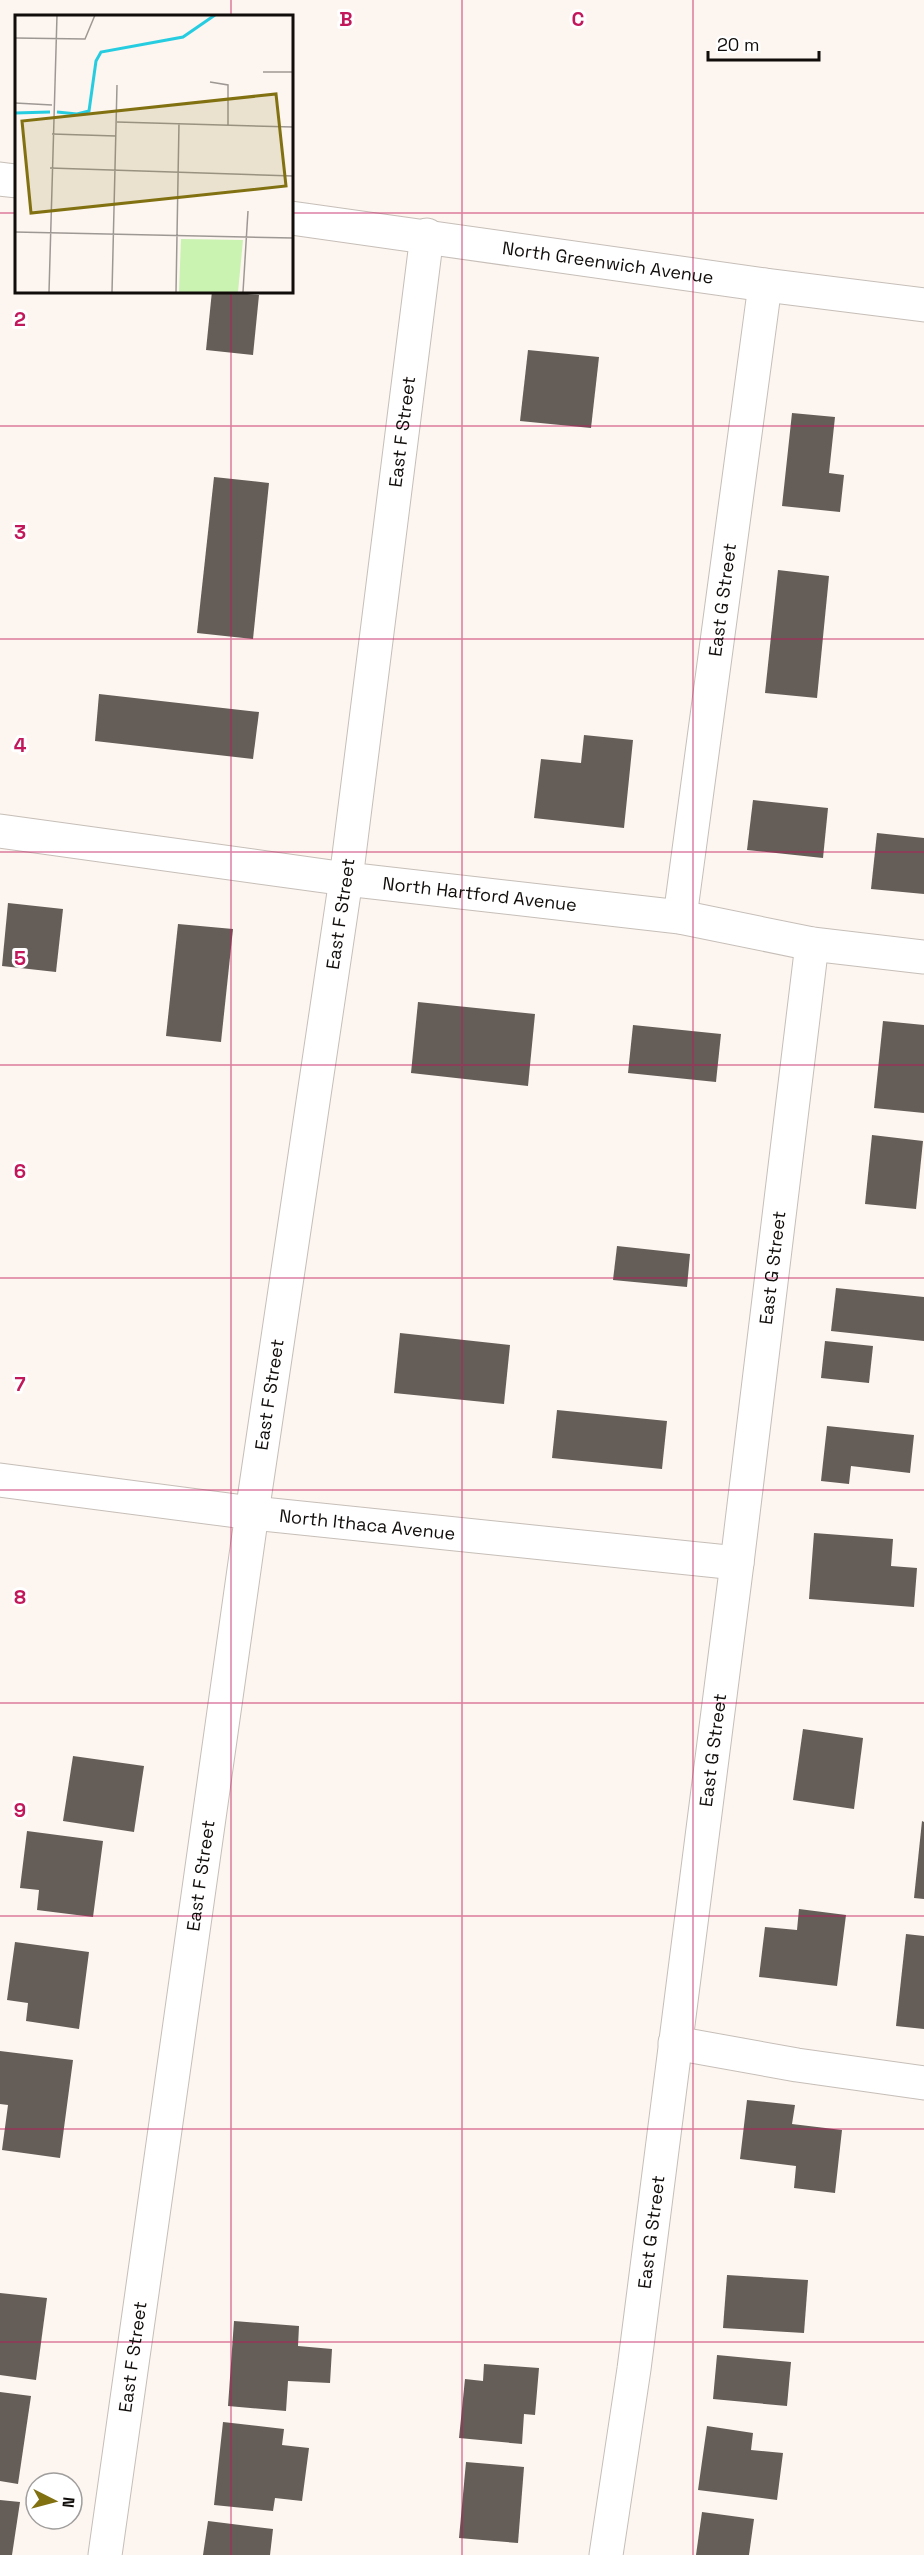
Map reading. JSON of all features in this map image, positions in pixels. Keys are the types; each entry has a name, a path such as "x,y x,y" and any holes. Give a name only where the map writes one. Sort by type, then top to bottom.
{"street":[{"path":"0,179 15,181"},
{"name":"North Greenwich Avenue","path":"292,218 765,285 924,304"},
{"name":"East F Street","path":"105,2555 252,1513 346,879 427,236"},
{"name":"East G Street","path":"680,917 765,285"},
{"name":"North Hartford Avenue","path":"0,831 346,879 680,917 812,944 924,957"},
{"name":"East G Street","path":"606,2555 634,2369 737,1563 812,944"},
{"name":"North Ithaca Avenue","path":"0,1480 252,1513 737,1563"},
{"path":"675,2043 797,2065 924,2083"}],"building":[{"path":"212,292 259,295 253,355 206,350"},
{"path":"528,350 599,357 591,428 520,421"},
{"path":"792,413 835,417 829,473 844,475 840,512 782,506"},
{"path":"214,477 269,483 253,639 197,633"},
{"path":"778,570 829,576 817,698 765,693"},
{"path":"99,694 259,712 253,759 95,741"},
{"path":"584,735 633,740 624,828 534,818 541,759 581,763"},
{"path":"753,800 828,808 823,858 747,850"},
{"path":"877,833 924,838 924,894 871,889"},
{"path":"8,903 63,909 56,972 2,966"},
{"path":"178,924 233,929 221,1042 166,1036"},
{"path":"418,1002 535,1014 528,1086 411,1073"},
{"path":"883,1021 924,1025 924,1113 874,1108"},
{"path":"633,1025 721,1034 716,1082 628,1073"},
{"path":"872,1135 923,1141 916,1209 865,1204"},
{"path":"617,1246 690,1254 687,1287 613,1280"},
{"path":"836,1288 924,1297 924,1341 831,1331"},
{"path":"400,1333 510,1345 504,1404 394,1393"},
{"path":"825,1341 873,1346 869,1383 821,1378"},
{"path":"557,1410 667,1421 662,1469 552,1458"},
{"path":"827,1426 914,1435 910,1473 851,1466 849,1484 821,1481"},
{"path":"814,1533 893,1539 891,1566 917,1568 914,1607 809,1599"},
{"path":"803,1729 863,1738 854,1809 793,1800"},
{"path":"73,1756 144,1766 134,1832 63,1821"},
{"path":"922,1821 924,1822 924,1899 914,1898"},
{"path":"27,1831 103,1841 93,1917 37,1910 39,1890 20,1888"},
{"path":"799,1909 846,1915 837,1986 759,1977 765,1927 797,1930"},
{"path":"906,1934 924,1936 924,2029 896,2026"},
{"path":"15,1942 89,1952 79,2029 26,2021 28,2003 7,2000"},
{"path":"0,2051 73,2060 60,2158 2,2150 8,2105 0,2104"},
{"path":"747,2100 795,2105 792,2124 842,2130 835,2193 794,2188 796,2166 740,2159"},
{"path":"727,2275 808,2280 804,2333 723,2328"},
{"path":"0,2293 47,2298 36,2380 0,2375"},
{"path":"234,2321 299,2326 298,2346 332,2349 330,2383 288,2381 286,2411 228,2406"},
{"path":"717,2355 791,2362 787,2406 713,2399"},
{"path":"484,2364 539,2368 535,2415 524,2414 522,2444 459,2438 465,2379 483,2381"},
{"path":"0,2392 31,2396 18,2484 0,2481"},
{"path":"223,2422 284,2429 282,2445 309,2448 302,2501 275,2498 273,2511 214,2505"},
{"path":"707,2426 753,2433 751,2450 783,2453 777,2500 698,2490"},
{"path":"466,2462 524,2467 518,2543 459,2538"},
{"path":"0,2500 20,2502 12,2555 0,2555"},
{"path":"702,2512 754,2519 749,2555 696,2555"},
{"path":"208,2521 273,2529 270,2555 203,2555"}]}
